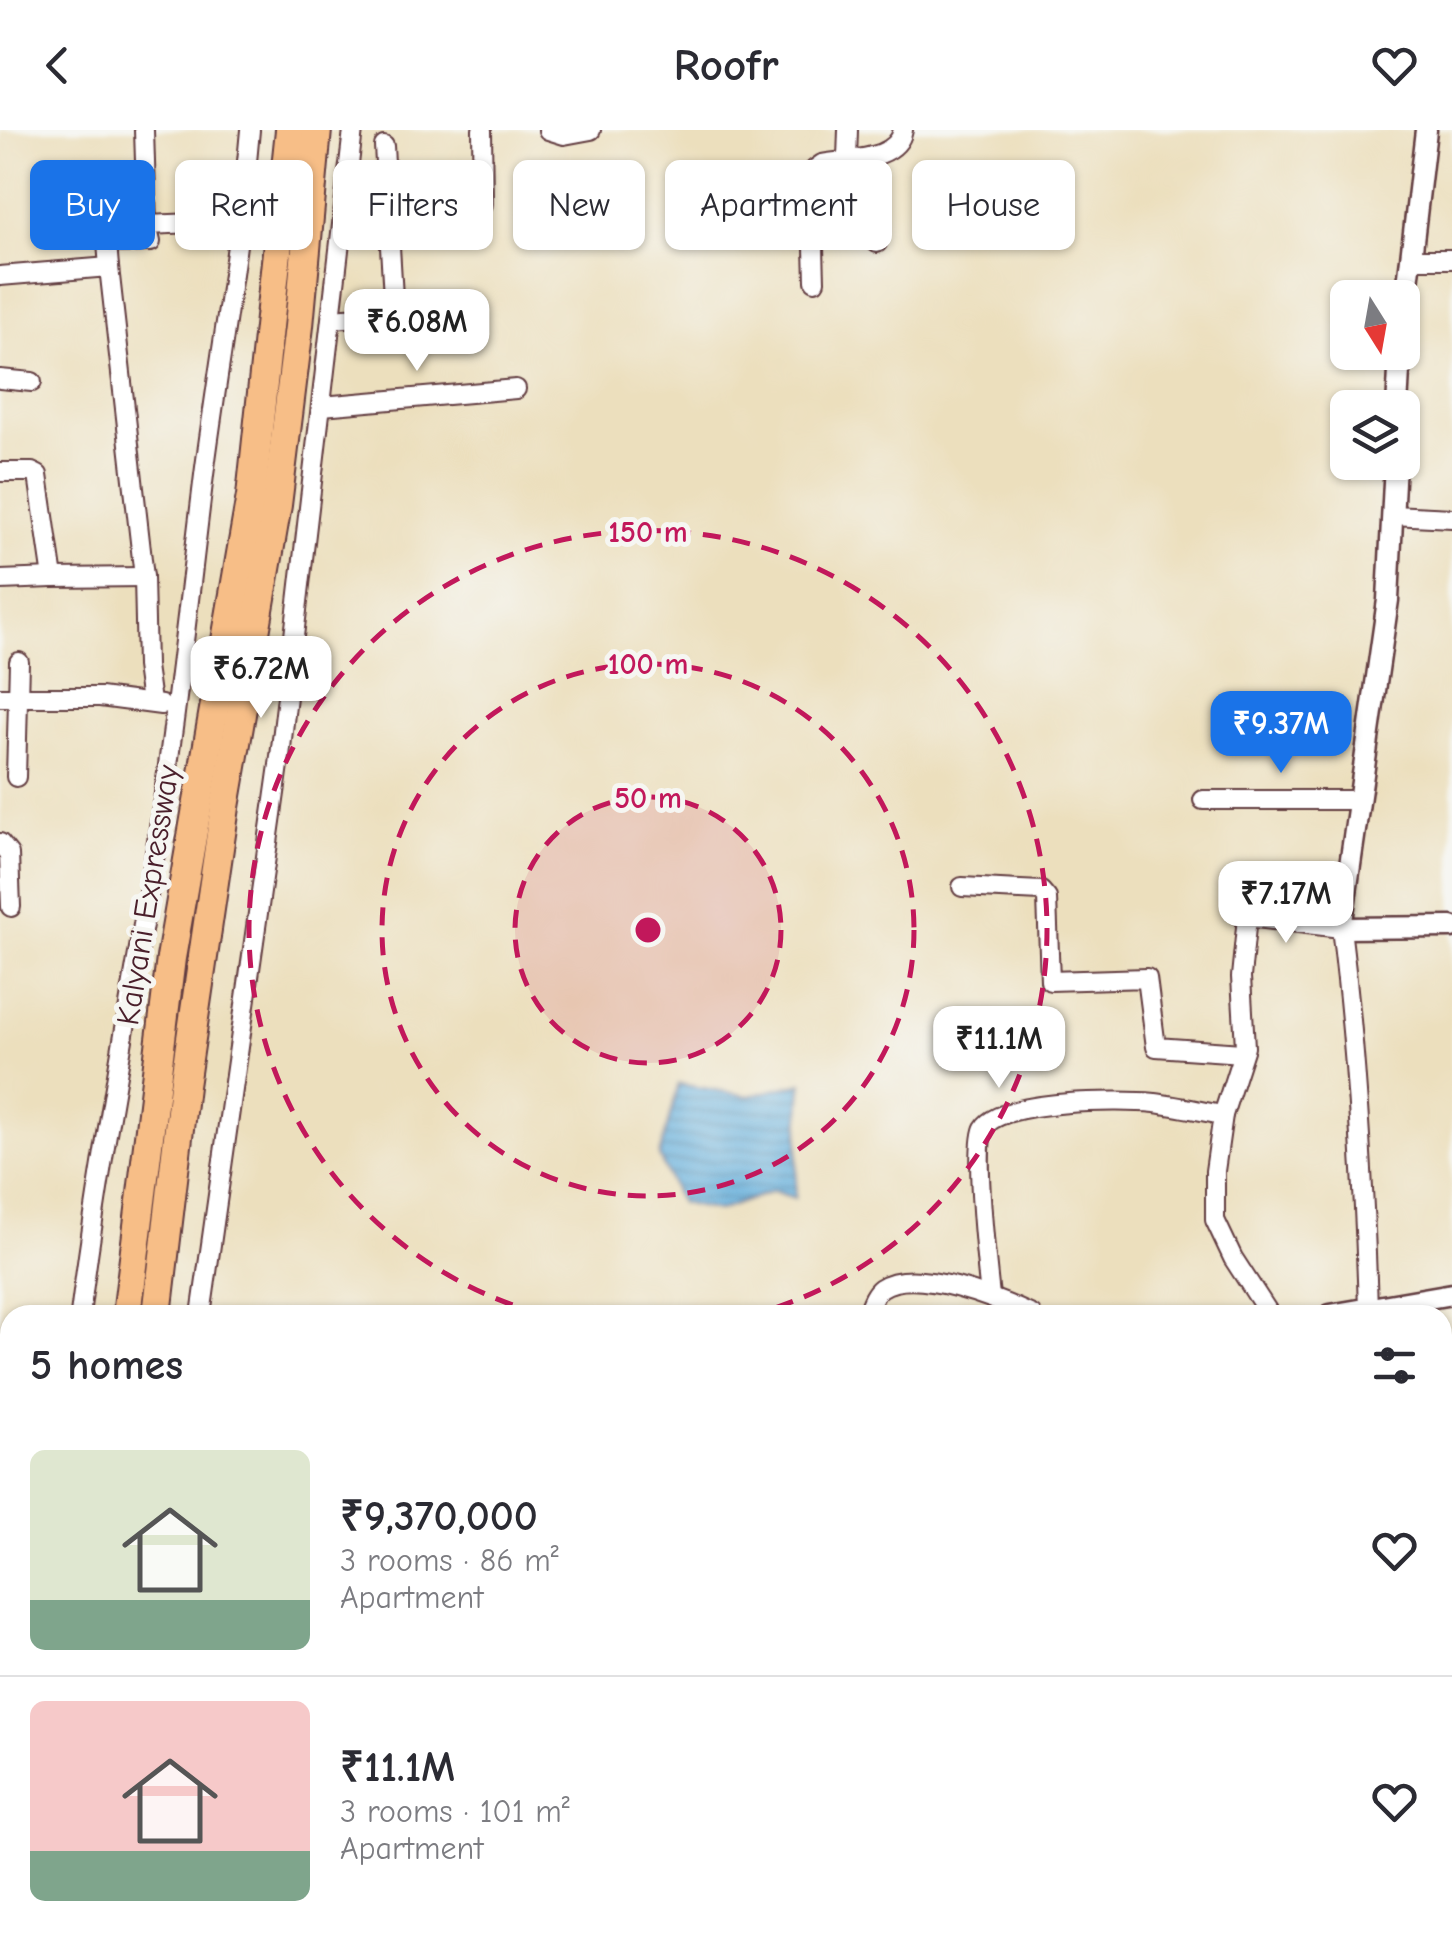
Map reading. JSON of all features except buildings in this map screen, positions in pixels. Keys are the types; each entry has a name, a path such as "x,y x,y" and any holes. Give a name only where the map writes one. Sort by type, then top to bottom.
{"highway":[{"name":"Kalyani Expressway","path":"287,160 290,130"},
{"name":"Kalyani Expressway","path":"158,1305 184,1086 222,825 277,505 317,130"},
{"name":"Kalyani Expressway","path":"129,1305 171,958 250,496 277,250"}],"street":[{"path":"144,130 145,160"},
{"path":"247,160 250,130"},
{"path":"350,160 353,130"},
{"path":"482,130 482,160"},
{"path":"548,130 564,135 592,130"},
{"path":"848,130 848,158"},
{"path":"815,280 812,174 817,166 888,152 898,144 903,130"},
{"path":"1409,280 1426,130"},
{"path":"384,146 385,160"},
{"path":"872,156 872,160"},
{"path":"108,250 144,578 151,702"},
{"path":"81,1305 92,1218 154,863 204,472 238,250"},
{"path":"203,1305 279,765 340,250"},
{"path":"390,250 394,314"},
{"path":"1412,259 1452,259"},
{"path":"0,276 109,267"},
{"path":"332,318 452,310"},
{"path":"0,379 32,382"},
{"path":"322,406 516,389"},
{"path":"0,472 32,472 38,476 54,578"},
{"path":"1364,1305 1361,1150 1341,928 1388,600 1393,480"},
{"path":"1392,515 1452,518"},
{"path":"0,580 144,578"},
{"path":"16,777 19,662"},
{"path":"0,696 100,697 176,708"},
{"path":"1203,800 1359,800"},
{"path":"0,843 10,854 11,907"},
{"path":"962,888 1041,891 1047,898 1050,982 1147,978 1156,1047 1242,1053"},
{"path":"1264,1305 1233,1258 1216,1220 1215,1172 1223,1115 1242,1053 1242,976 1248,917 1341,928 1452,927"},
{"path":"990,1296 979,1147 986,1124 996,1116 1111,1100 1223,1115"},
{"path":"870,1305 876,1292 896,1283 952,1286 1010,1305"},
{"path":"1398,1305 1452,1294"}],"water":[{"path":"802,1083 795,1198 773,1191 718,1211 680,1203 659,1156 679,1084 749,1096"}]}
